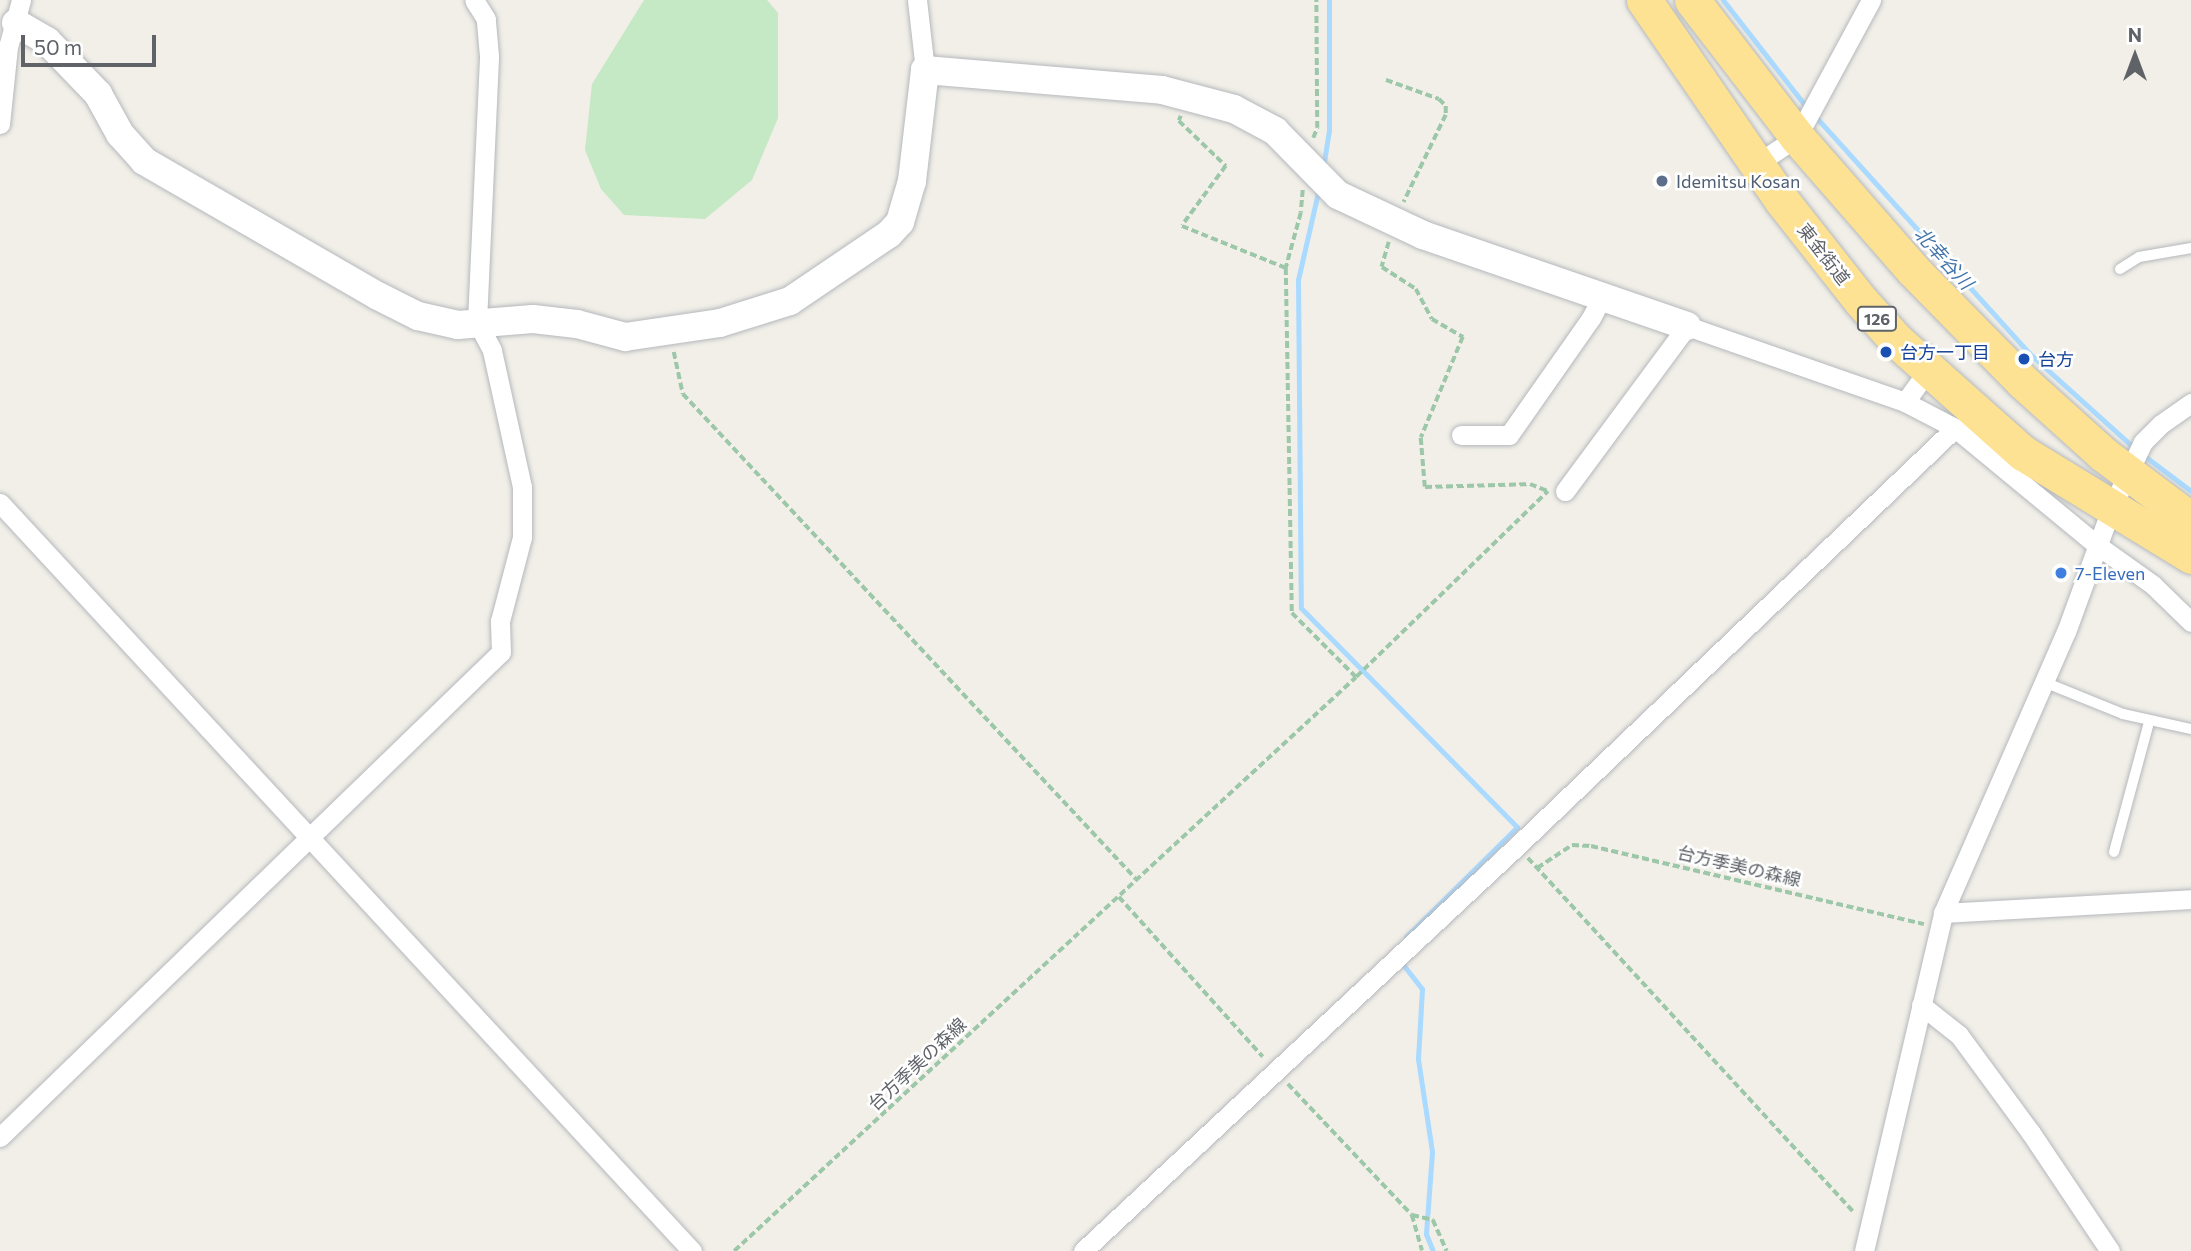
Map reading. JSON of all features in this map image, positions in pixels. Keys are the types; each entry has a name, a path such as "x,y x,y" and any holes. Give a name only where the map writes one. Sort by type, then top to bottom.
{"highway":[{"name":"東金街道","path":"1644,0 1798,221 1861,301 1928,370 2023,453 2191,556"},
{"path":"1692,0 1797,137 1913,270 2022,381 2128,473 2191,520"}],"street":[{"path":"0,1137 501,652 500,621 522,537 522,487 492,350 477,321 489,56 486,19 474,0"},
{"path":"0,124 8,47 19,11 99,94 120,134 144,161 418,316 458,325 477,321 533,319 577,324 625,338 733,320 790,301 889,234 900,222 908,203 925,70 917,0"},
{"path":"1758,163 1797,137 1871,0"},
{"path":"925,70 1190,96 1251,117 1275,131 1338,195 1423,235 1905,402 1955,428 2097,545 2153,585 2191,622"},
{"path":"1461,435 1509,435 1591,318 1602,297"},
{"path":"1556,491 1687,326"},
{"path":"1905,402 1928,370"},
{"path":"1864,1251 1941,920 2066,632 2111,509 2128,473 2143,443 2161,424 2191,403"},
{"path":"1083,1251 1517,846 1955,428"},
{"path":"0,503 692,1251"},
{"path":"1941,920 2191,899"},
{"path":"1921,1005 1959,1035 2031,1133 2110,1251"}],"lane":[{"path":"2120,269 2139,257 2191,248"},
{"path":"2044,682 2149,722 2191,729"},
{"path":"2114,852 2149,722"}],"path":[{"path":"1316,0 1317,128 1305,162 1301,213 1286,268 1292,613 1356,677"},
{"path":"1386,80 1439,99 1446,106 1446,115 1395,222 1382,267 1416,289 1432,319 1463,338 1421,438 1426,487 1530,484 1556,491"},
{"path":"1190,96 1179,121 1226,166 1182,226 1286,268"},
{"path":"670,331 683,394 1137,880"},
{"name":"台方季美の森線","path":"734,1251 1556,491"},
{"name":"台方季美の森線","path":"1537,868 1572,845 1591,846 1941,920"},
{"path":"1517,846 1868,1228"},
{"path":"1119,897 1275,1070 1412,1215 1422,1251"},
{"path":"1412,1215 1433,1220 1447,1251"}],"green space":[{"path":"644,0 767,0 778,13 778,118 752,180 705,219 624,215 601,189 585,150 592,84"}],"waterway":[{"path":"1323,168 1329,131 1329,0"},
{"name":"北幸谷川","path":"1723,0 1807,108"},
{"name":"北幸谷川","path":"1814,115 2029,353 2134,448"},
{"path":"1319,188 1298,280 1301,608 1517,827 1406,937"},
{"name":"北幸谷川","path":"2142,454 2191,491"},
{"path":"1401,962 1422,989 1418,1059 1432,1152 1426,1234 1433,1251"}],"place":[{"name":"Idemitsu Kosan","path":"1662,181"},
{"name":"台方一丁目","path":"1886,352"},
{"name":"台方","path":"2024,359"},
{"name":"7-Eleven","path":"2061,573"}]}
